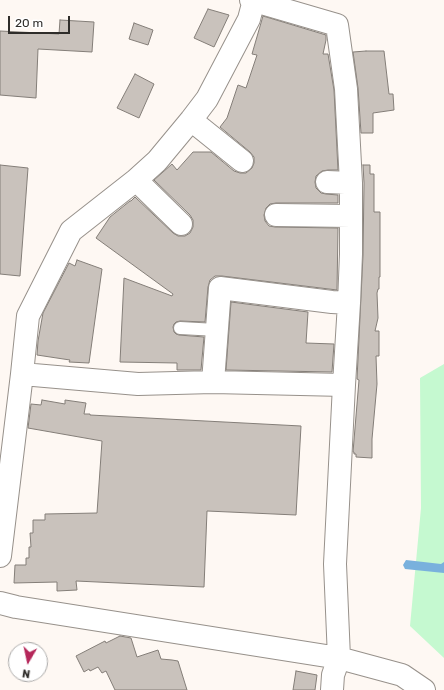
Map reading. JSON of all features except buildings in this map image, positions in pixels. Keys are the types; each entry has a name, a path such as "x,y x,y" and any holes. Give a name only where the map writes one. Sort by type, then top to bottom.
{"street":[{"path":"0,556 28,316 71,231 158,161 207,99 248,19 253,0 337,25 346,88 351,182 351,254 335,564 339,658 333,675 332,690"},
{"path":"190,120 242,161"},
{"path":"136,180 181,224"},
{"path":"327,182 351,182"},
{"path":"276,215 351,216"},
{"path":"213,382 220,288 349,303"},
{"path":"22,374 138,384 213,382 344,385"},
{"path":"0,603 16,607 339,658 402,675 424,690"}],"lane":[{"path":"180,328 217,330"}],"green space":[{"path":"444,364 444,658 410,626 421,508 420,378"}],"water":[{"path":"406,560 441,564 444,562 444,573 405,569 403,565"}]}
